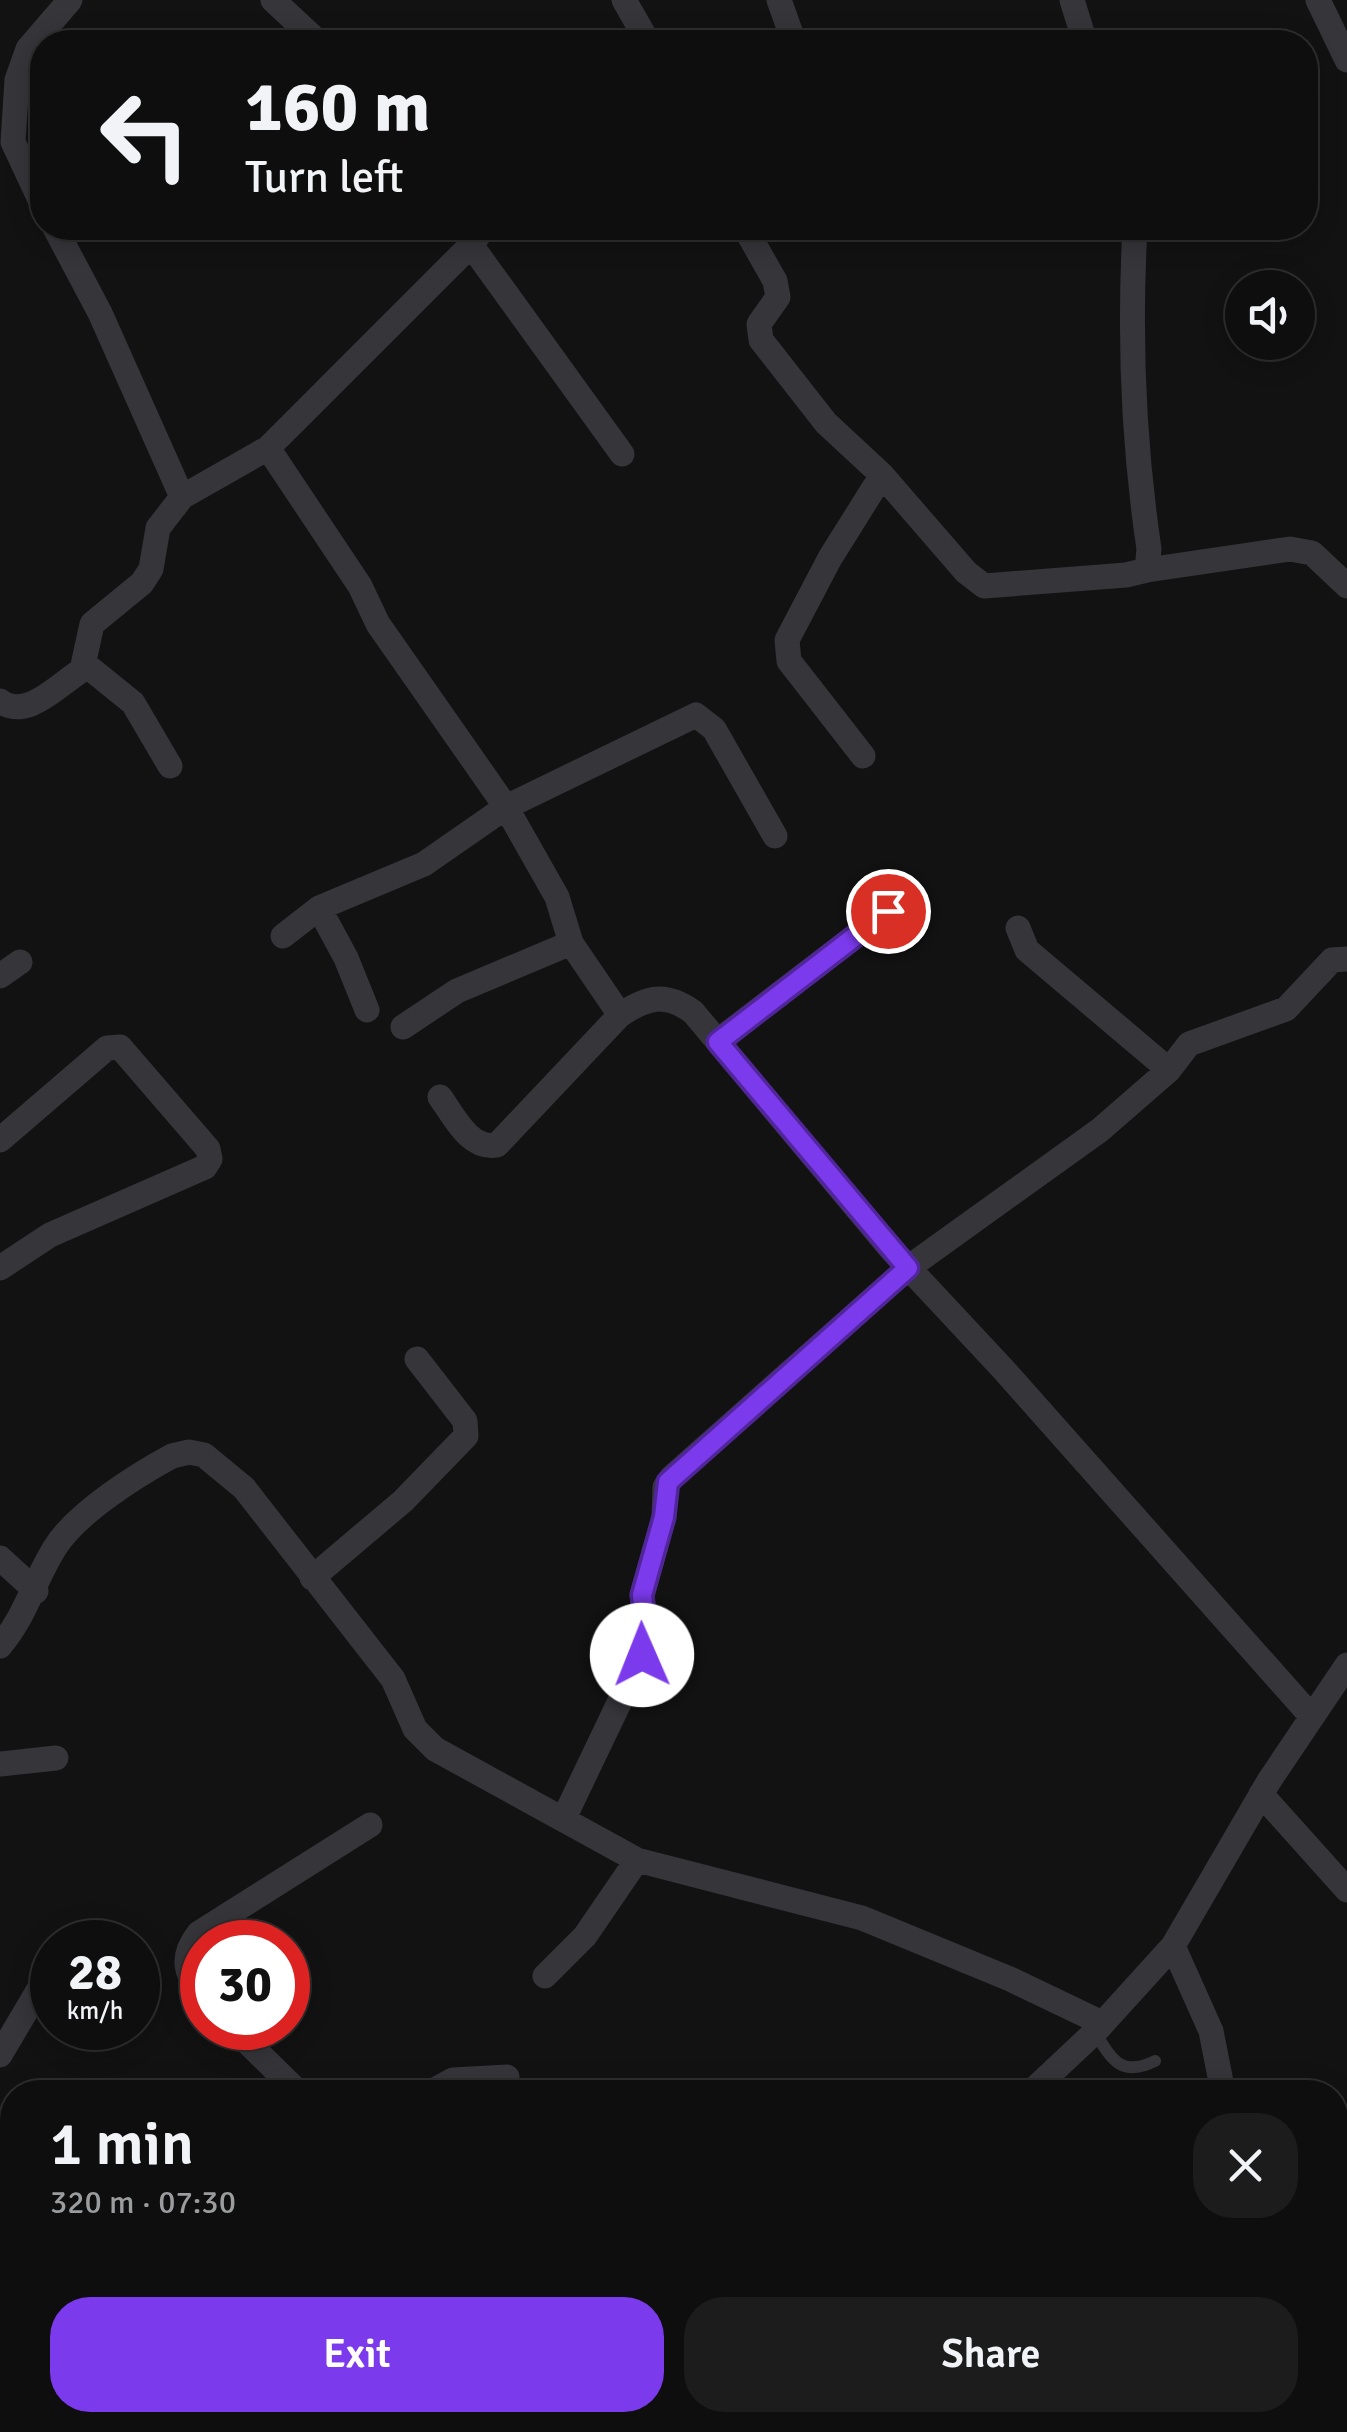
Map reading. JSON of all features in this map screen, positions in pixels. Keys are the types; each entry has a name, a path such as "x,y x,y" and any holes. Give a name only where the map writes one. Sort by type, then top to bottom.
{"street":[{"path":"42,30 70,0"},
{"path":"273,0 305,30"},
{"path":"624,0 641,30"},
{"path":"780,0 790,30"},
{"path":"1072,0 1082,30"},
{"path":"1318,0 1347,60"},
{"path":"30,48 20,66 6,147 30,185"},
{"path":"61,240 100,313 182,496"},
{"path":"0,701 13,709 25,707 86,664 92,624 142,583 151,570 158,528 182,496 268,448 474,240"},
{"path":"481,240 622,454"},
{"path":"752,240 775,281 778,297 759,324 761,340 826,423 882,475 966,572 984,586 1126,575 1290,549 1312,554 1347,586"},
{"path":"1135,240 1130,312 1133,420 1150,557 1147,570"},
{"path":"268,448 360,586 378,624 506,806 557,897 571,943 620,1015"},
{"path":"863,756 789,661 785,650 830,558 882,475"},
{"path":"86,664 133,703 170,766"},
{"path":"283,936 319,908 424,864 506,806 696,715 714,729 774,836"},
{"path":"319,908 368,1010"},
{"path":"718,1042 888,911"},
{"path":"1018,928 1028,950 1169,1070"},
{"path":"403,1027 458,991 571,943"},
{"path":"564,1818 642,1655 646,1632 642,1595 664,1517 668,1482 908,1268 1100,1130 1169,1070 1189,1044 1286,1009 1332,960 1347,959"},
{"path":"440,1097 469,1137 484,1146 497,1145 620,1015 650,998 671,999 693,1012 908,1268 1312,1717"},
{"path":"0,1140 106,1048 120,1046 208,1150 210,1160 205,1167 50,1235 0,1268"},
{"path":"312,1578 403,1502 466,1436 465,1421 417,1360"},
{"path":"0,1646 36,1591 57,1545 78,1522 154,1466 189,1452 204,1455 244,1488 394,1679 415,1728 426,1743 638,1860 862,1918 1010,1979 1099,2027"},
{"path":"0,1558 36,1591"},
{"path":"1044,2080 1173,1946 1261,1794 1347,1665"},
{"path":"0,1764 56,1758"},
{"path":"1261,1794 1347,1890"},
{"path":"219,1920 370,1825"},
{"path":"546,1976 585,1936 638,1860"},
{"path":"1173,1946 1211,2031 1221,2080"},
{"path":"0,2056 30,2005"},
{"path":"255,2050 286,2080"},
{"path":"453,2080 507,2077"}],"lane":[{"path":"1099,2027 1111,2059 1124,2067 1139,2069 1154,2062"}],"route":[{"path":"642,1655 646,1639 642,1595 664,1517 664,1494 672,1476 908,1268 718,1042 888,911"}]}
